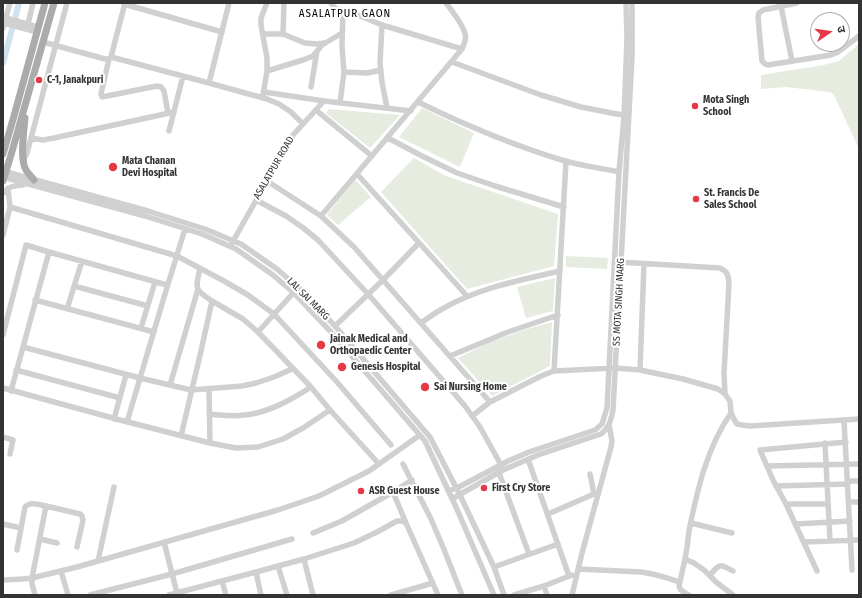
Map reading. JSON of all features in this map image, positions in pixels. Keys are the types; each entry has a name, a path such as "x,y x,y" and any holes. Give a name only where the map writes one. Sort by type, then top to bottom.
{"main road":[{"path":"3,154 5,137 14,116 45,3"},
{"path":"4,176 54,3"},
{"path":"26,104 23,161 32,183"}],"street":[{"path":"10,3 6,23 25,25 37,29"},
{"path":"25,25 33,3"},
{"path":"23,161 27,153 67,3"},
{"path":"209,83 230,3"},
{"path":"263,95 267,71 266,51 262,34 262,18 268,3"},
{"path":"283,34 284,3"},
{"path":"331,3 336,9 353,13 382,25 462,49"},
{"path":"321,216 462,49 465,43 466,34 463,27 446,3"},
{"name":"SS MOTA SINGH MARG","path":"448,492 530,452 595,430 602,424 607,408 612,368 623,237 627,116 626,3"},
{"name":"SS MOTA SINGH MARG","path":"572,595 596,495 612,442 609,425 613,410 612,368 618,191 632,57 632,3"},
{"path":"797,3 763,10 759,13 758,17 762,61 764,64 768,65 831,55 838,52 859,36"},
{"path":"171,113 164,91 161,87 157,86 102,97 101,94 125,4 222,32"},
{"path":"783,5 792,61"},
{"path":"340,103 344,72 342,33 343,11"},
{"path":"382,25 380,70 387,108"},
{"path":"267,71 312,56 325,43 342,33"},
{"path":"262,34 283,34 305,43 325,43"},
{"path":"43,42 105,59 110,58 263,95 411,111"},
{"path":"311,87 317,51"},
{"path":"452,62 568,103 627,116"},
{"path":"344,72 367,73 380,70"},
{"path":"169,131 171,113 183,76"},
{"path":"263,95 291,112 303,124"},
{"name":"ASALATPUR ROAD","path":"230,247 282,152 293,135 324,101"},
{"path":"418,102 455,120 527,148 566,161 619,172"},
{"path":"316,110 372,156"},
{"path":"31,138 43,140 171,113"},
{"path":"388,138 457,173 564,207"},
{"path":"554,371 566,161"},
{"path":"357,174 467,296"},
{"name":"LAL SAI MARG","path":"4,176 141,210 198,226 241,244 276,269 298,288 335,326 430,437 457,488 494,567 504,595"},
{"path":"267,181 321,216 354,247 490,402"},
{"path":"3,193 8,188 13,186 32,183"},
{"name":"LAL SAI MARG","path":"32,183 202,234 236,249 273,275 294,293 331,332 424,440 469,536 494,595"},
{"path":"3,235 10,207 8,188"},
{"path":"618,191 625,193"},
{"path":"256,200 286,216 318,240 368,294 447,384 472,416 480,427 501,465"},
{"path":"10,207 177,256 248,295 274,314 337,382 391,445"},
{"path":"127,422 185,228"},
{"path":"616,236 623,237"},
{"path":"335,326 419,243"},
{"path":"3,335 26,245 167,286"},
{"path":"11,390 49,252"},
{"path":"67,309 82,261"},
{"path":"615,262 720,268 725,270 728,274 729,283 724,373 725,394"},
{"path":"640,370 644,264"},
{"path":"200,268 197,284 201,294 243,319 258,332 379,464"},
{"path":"421,323 442,309 467,296 512,282 560,272"},
{"path":"141,328 155,282"},
{"path":"74,286 148,306"},
{"path":"258,332 298,288"},
{"path":"170,385 198,289"},
{"path":"36,300 154,332"},
{"path":"181,436 212,301"},
{"path":"450,356 508,332 558,315"},
{"path":"23,347 126,375 191,390 242,386 256,383 274,377 292,368"},
{"path":"472,416 490,402 554,371 612,368 640,370 703,384 718,389 725,394 730,401 731,413 734,419 738,424 746,426 859,419"},
{"path":"16,370 120,398"},
{"path":"114,419 126,375"},
{"path":"209,414 244,416 257,413 276,407 294,398 310,387"},
{"path":"3,388 114,419 236,448 258,447 283,439 330,410"},
{"path":"209,389 210,443"},
{"path":"685,594 679,588 679,582 699,486 720,429 731,413"},
{"path":"844,420 852,570"},
{"path":"452,499 499,473 538,454 601,434 609,425"},
{"path":"3,580 32,578 278,510 320,496 369,471 420,435"},
{"path":"3,437 13,440 10,454"},
{"path":"817,571 760,450 846,442"},
{"path":"825,443 830,541"},
{"path":"528,459 569,576"},
{"path":"404,464 443,547 462,595"},
{"path":"767,466 825,466 859,464"},
{"path":"499,473 529,554"},
{"path":"548,514 596,495 590,474"},
{"path":"313,533 342,521 412,480"},
{"path":"776,486 859,481"},
{"path":"98,560 114,487"},
{"path":"393,492 438,595"},
{"path":"849,502 859,502"},
{"path":"17,550 25,507 30,503 80,514 83,520 77,547"},
{"path":"786,504 828,504"},
{"path":"35,595 32,578 46,506"},
{"path":"169,595 304,559 354,543 397,521 406,523"},
{"path":"796,524 850,522"},
{"path":"691,523 732,533"},
{"path":"3,524 21,528"},
{"path":"40,539 57,543"},
{"path":"90,595 172,574 292,539"},
{"path":"804,542 859,540"},
{"path":"164,542 177,593"},
{"path":"494,567 558,544"},
{"path":"304,559 313,595"},
{"path":"685,559 699,566 720,586 733,595"},
{"path":"278,566 287,595"},
{"path":"710,575 717,566 724,566 733,571"},
{"path":"61,570 68,595"},
{"path":"256,572 261,595"},
{"path":"514,595 544,586 577,572 650,573 664,576 679,582"},
{"path":"222,581 226,595"},
{"path":"392,595 433,583"},
{"path":"544,586 547,595"}],"shaded area":[{"path":"859,44 859,149 834,95 830,92 786,87 761,89 761,75 824,65 839,61"},
{"path":"422,108 474,133 460,167 399,137"},
{"path":"329,109 400,115 370,148 326,113"},
{"path":"414,158 446,176 558,214 554,266 467,289 381,192"},
{"path":"355,179 371,197 338,225 327,215"},
{"path":"566,256 608,258 607,269 566,267"},
{"path":"555,278 553,311 526,318 517,287"},
{"path":"552,322 550,366 492,396 458,358 488,343"}],"waterway":[{"path":"3,63 19,3"}],"place":[{"name":"C-1, Janakpuri","path":"39,80"},
{"name":"Mota Singh School","path":"695,106"},
{"name":"Mata Chanan Devi Hospital","path":"113,167"},
{"name":"St. Francis De Sales School","path":"696,199"},
{"name":"Jainak Medical and Orthopaedic Center","path":"321,345"},
{"name":"Genesis Hospital","path":"342,367"},
{"name":"Sai Nursing Home","path":"425,387"},
{"name":"First Cry Store","path":"484,488"},
{"name":"ASR Guest House","path":"361,491"}],"district":[{"name":"ASALATPUR GAON","path":"345,14"}]}
